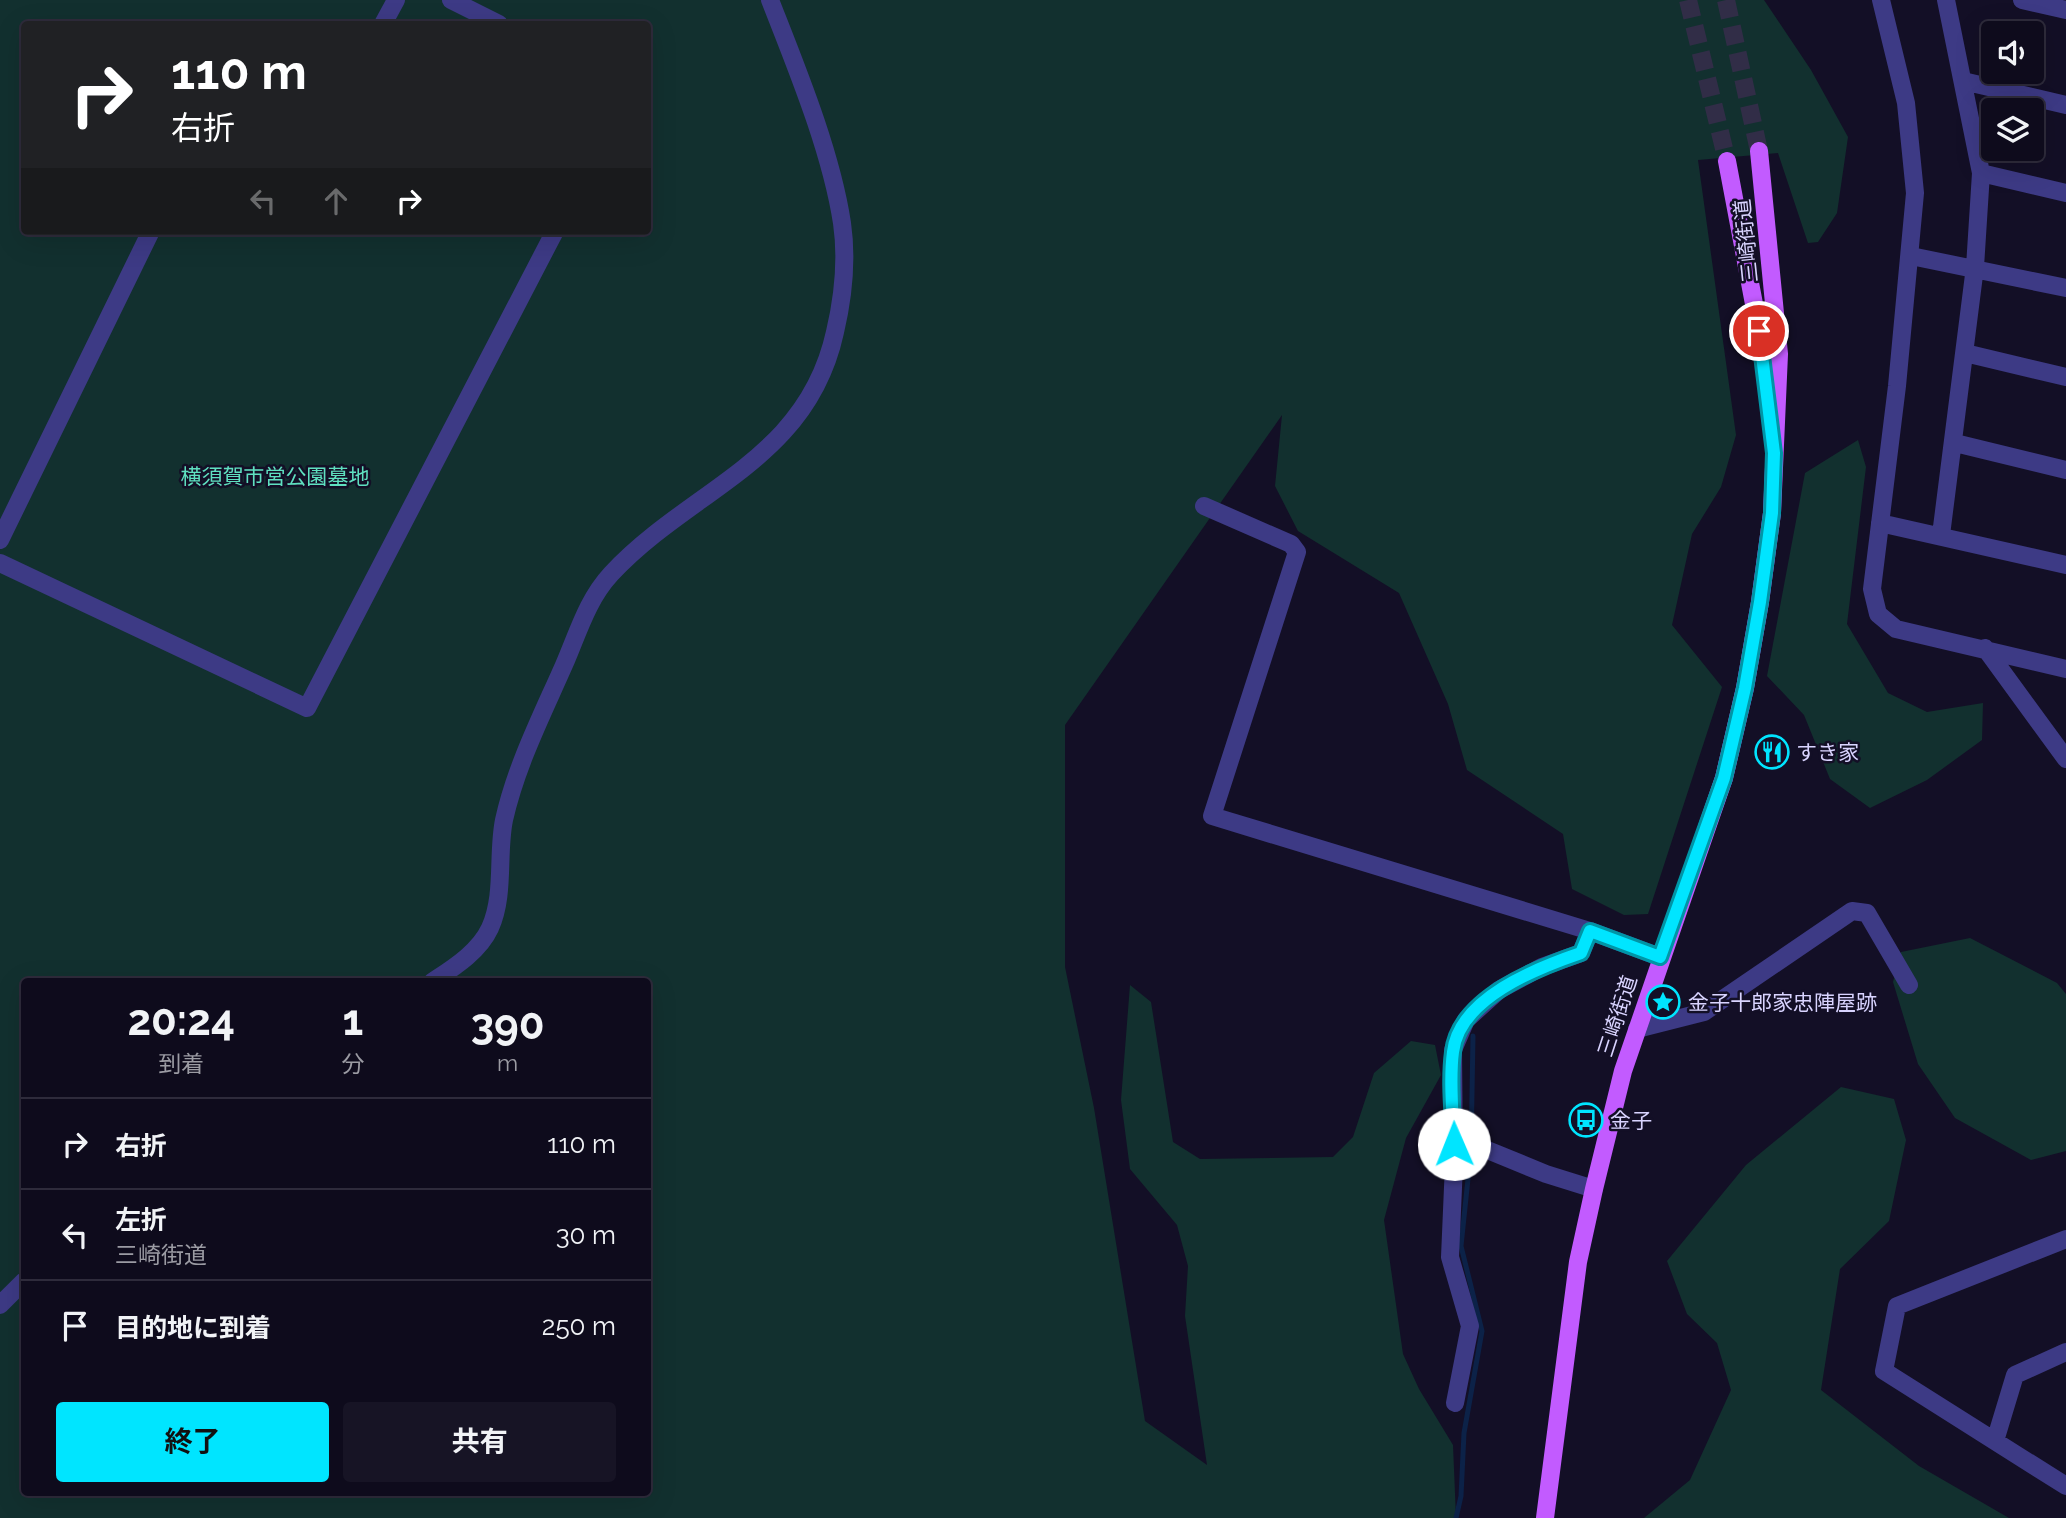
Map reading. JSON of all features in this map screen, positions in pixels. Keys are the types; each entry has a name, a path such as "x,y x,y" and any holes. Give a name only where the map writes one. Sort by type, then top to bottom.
{"main road":[{"name":"三崎街道","path":"1545,1518 1578,1262 1594,1189 1623,1071 1660,957 1724,778 1745,688 1772,513 1779,354 1759,151"},
{"name":"三崎街道","path":"1727,161 1764,356 1774,453"}],"street":[{"path":"385,21 396,0"},
{"path":"452,0 493,21"},
{"path":"437,978 473,951 490,928 498,896 504,822 517,778 586,611 610,575 644,544 756,458 790,427 807,404 822,373 835,334 842,292 843,225 832,177 770,0"},
{"path":"1881,0 1906,103 1915,193 1911,256 1872,589 1878,614 1896,629 2066,669"},
{"path":"1941,535 1955,443 1975,267 1980,173 1946,0"},
{"path":"2022,0 2066,10"},
{"path":"1963,81 2066,105"},
{"path":"1980,173 2066,194"},
{"path":"0,540 149,235"},
{"path":"0,564 307,708 553,235"},
{"path":"1911,256 1975,267 2066,288"},
{"path":"1965,353 2066,377"},
{"path":"1955,443 2066,470"},
{"path":"1204,506 1291,544 1297,552 1212,816 1590,931 1660,957"},
{"path":"1880,523 2066,565"},
{"path":"1985,648 2066,760"},
{"path":"1637,1029 1704,1012 1852,911 1867,913 1909,985"},
{"path":"1455,1403 1470,1326 1451,1257 1454,1164 1453,1049 1466,1020 1499,989 1542,967 1581,953 1590,931"},
{"path":"1485,1149 1546,1174 1594,1189"},
{"path":"2066,1239 1897,1306 1884,1371 2066,1486"},
{"path":"0,1305 21,1284"},
{"path":"1995,1441 2015,1375 2066,1352"}],"green space":[{"name":"横須賀市営公園墓地","path":"0,0 1764,0 1811,70 1848,137 1837,213 1818,242 1808,243 1778,153 1698,160 1736,435 1721,487 1692,534 1672,625 1722,687 1648,914 1624,915 1572,889 1563,834 1467,770 1448,704 1399,593 1298,531 1275,486 1282,415 1065,725 1065,967 1094,1108 1145,1421 1207,1465 1185,1316 1188,1266 1177,1225 1130,1169 1121,1100 1130,985 1151,1002 1173,1142 1200,1159 1333,1157 1353,1137 1374,1073 1411,1041 1435,1045 1441,1075 1406,1138 1384,1220 1403,1354 1419,1389 1453,1445 1456,1518 0,1518"},
{"path":"1858,440 1866,467 1847,624 1888,693 1927,712 1983,703 1982,740 1927,780 1870,808 1830,779 1804,715 1767,676 1805,473"},
{"path":"1970,938 2057,983 2066,994 2066,1151 2031,1160 1955,1118 1918,1064 1893,982 1901,952"},
{"path":"1841,1087 1894,1099 1906,1140 1889,1221 1840,1269 1821,1390 1919,1466 2009,1518 1644,1518 1690,1480 1731,1390 1717,1343 1687,1314 1667,1261 1746,1165"}],"waterway":[{"path":"1456,1518 1461,1496 1464,1433 1482,1331 1461,1246 1471,1150 1473,1036"}],"tunnel":[{"path":"1688,0 1727,161"},
{"path":"1726,0 1759,151"}],"place":[{"name":"すき家","path":"1772,752"},
{"name":"金子十郎家忠陣屋跡","path":"1663,1002"},
{"name":"金子","path":"1586,1120"}],"route":[{"path":"1454,1144 1453,1049 1466,1020 1499,989 1542,967 1581,953 1590,931 1660,957 1724,778 1745,688 1760,602 1772,513 1774,453 1759,331"}]}
